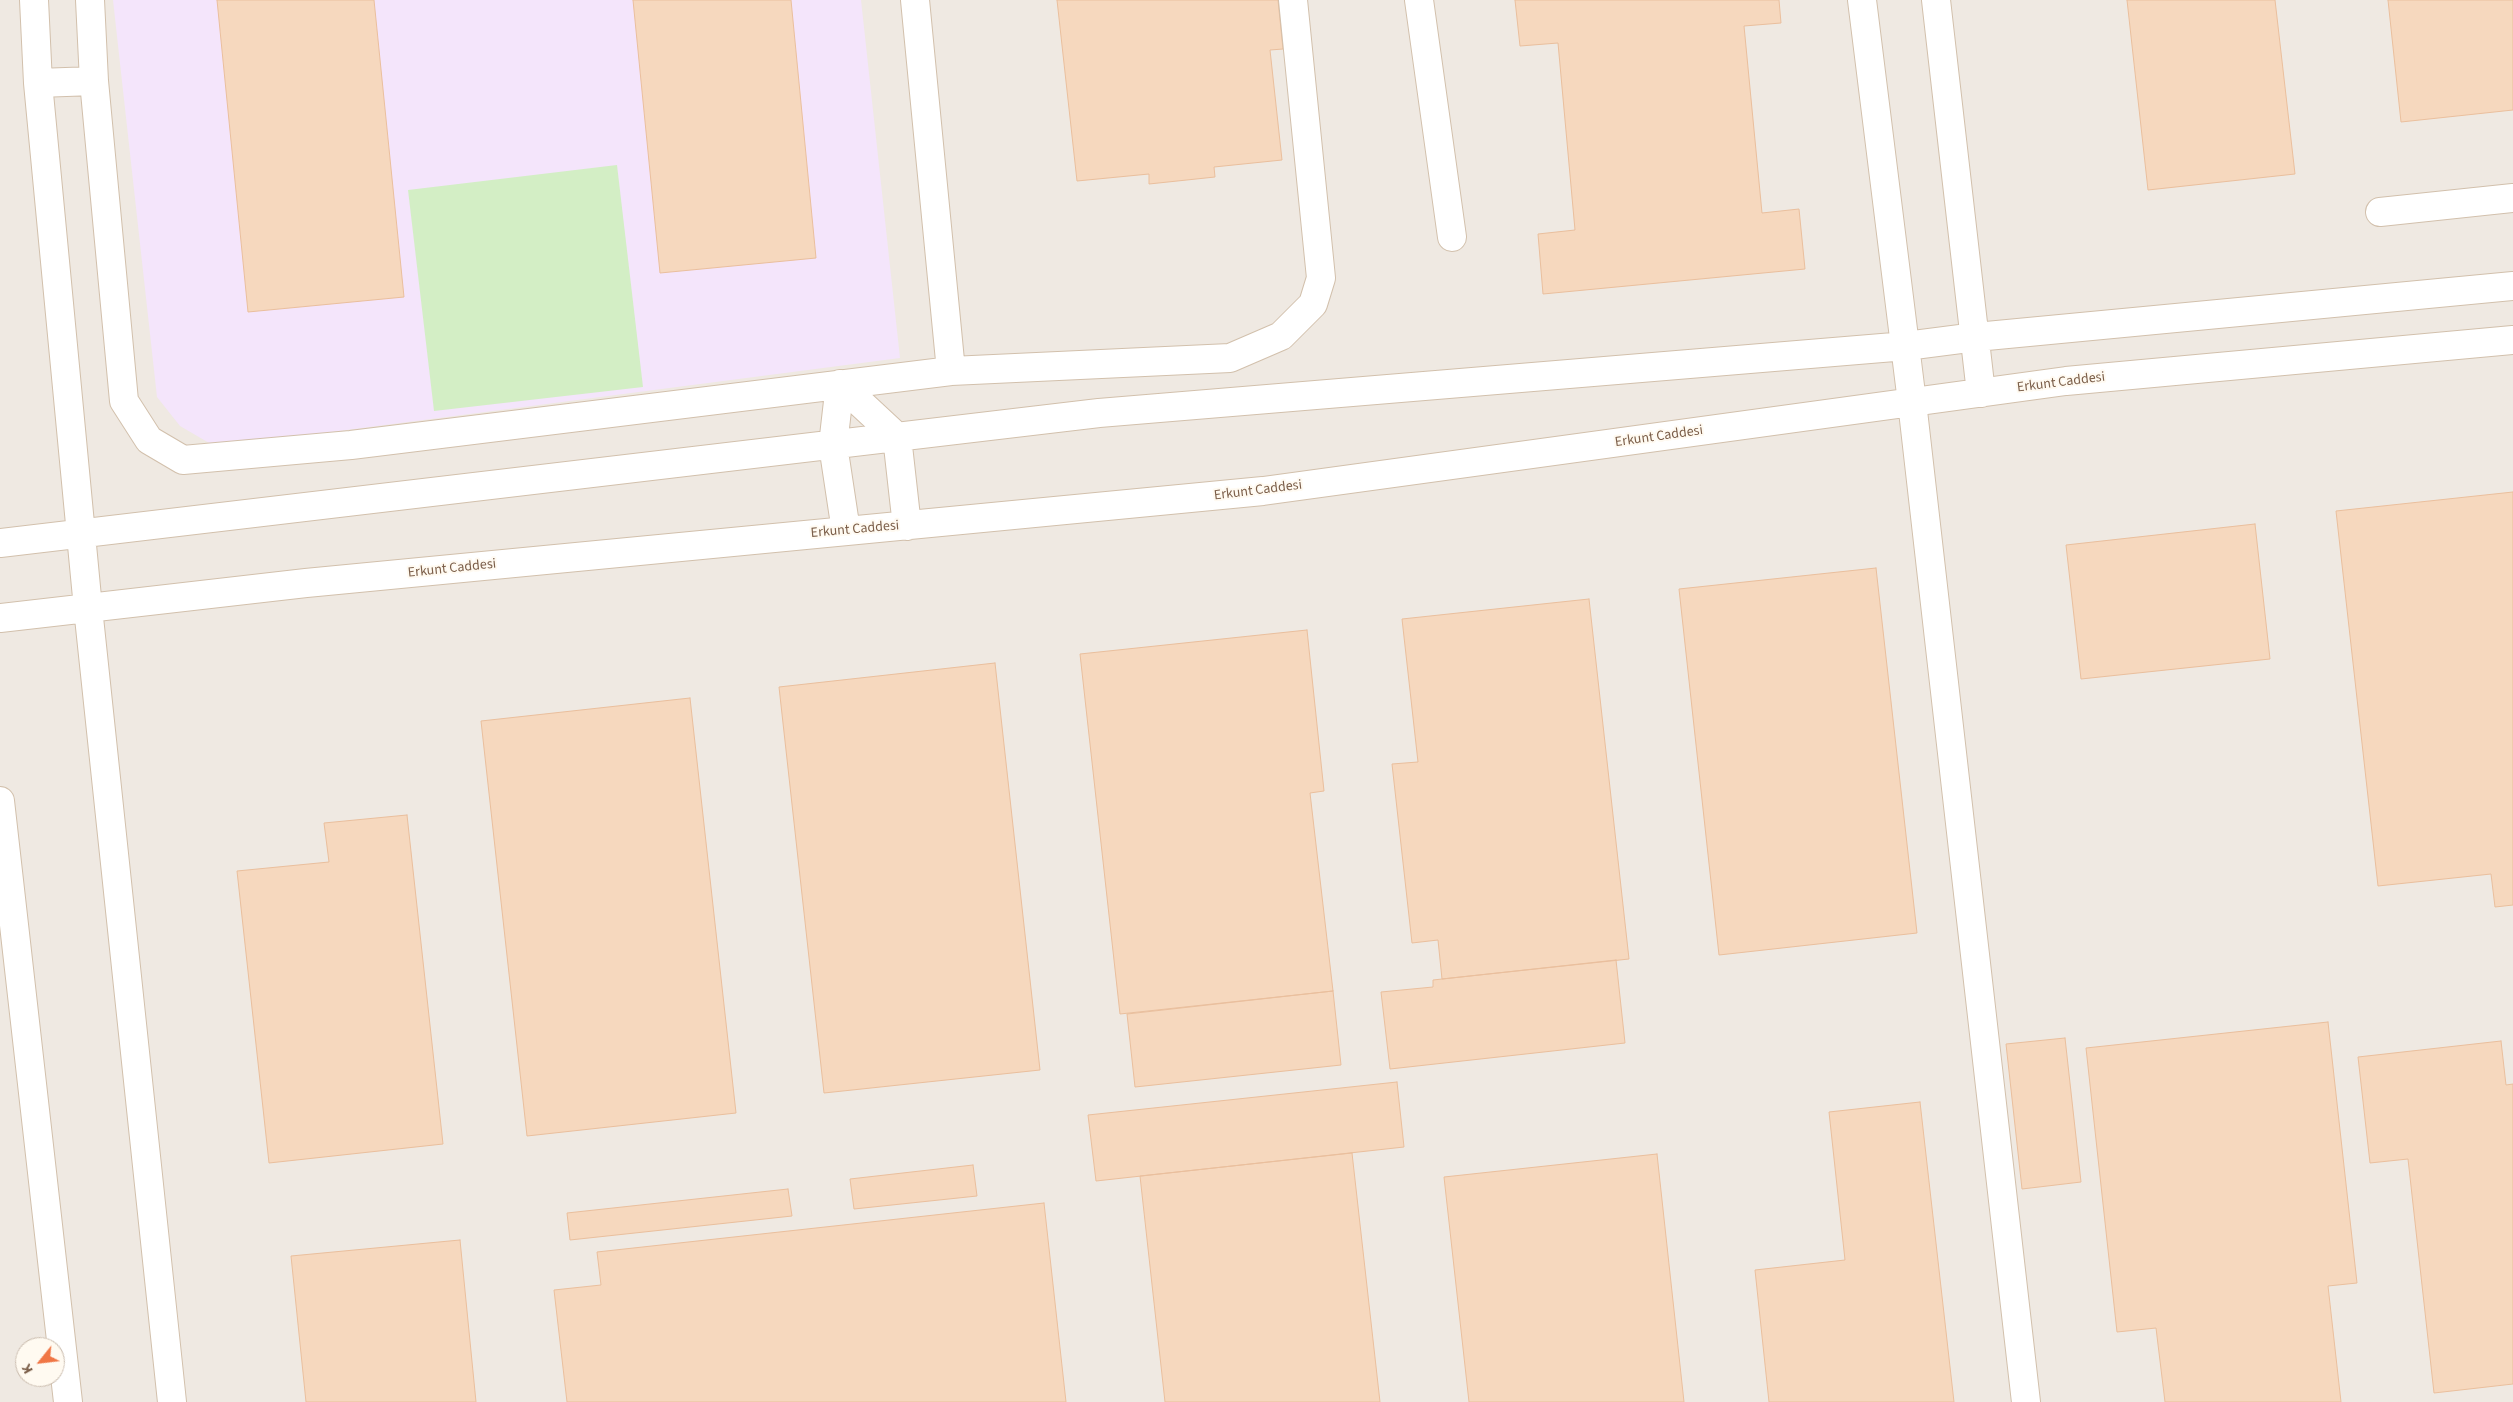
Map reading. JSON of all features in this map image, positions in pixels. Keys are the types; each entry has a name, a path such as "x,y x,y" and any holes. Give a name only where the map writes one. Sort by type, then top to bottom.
{"street":[{"path":"34,0 38,83 88,608 172,1402"},
{"path":"90,0 94,81 124,400 148,440 183,460 351,445 951,371 1230,358 1281,336 1313,304 1321,278 1293,0"},
{"path":"915,0 951,371"},
{"path":"1419,0 1452,237"},
{"path":"1862,0 1906,346 2026,1402"},
{"path":"1936,0 1981,393"},
{"path":"38,83 94,81"},
{"path":"2380,212 2513,198"},
{"path":"0,543 1100,413 1906,346 1976,337 2513,286"},
{"name":"Erkunt Caddesi","path":"0,618 316,582 1263,491 2066,381 2513,340"},
{"path":"840,384 897,437 908,526"},
{"path":"840,384 833,445 846,531"},
{"path":"0,801 68,1402"}],"shaded area":[{"path":"0,0 2513,0 2513,1402 0,1402"},
{"path":"113,0 861,0 900,358 216,447 180,426 157,397"}],"green space":[{"path":"617,165 643,387 434,411 408,190"}],"building":[{"path":"217,0 374,0 404,297 248,312"},
{"path":"633,0 791,0 816,258 660,273"},
{"path":"1057,0 1278,0 1283,49 1270,50 1282,160 1214,167 1215,177 1149,184 1149,174 1077,181"},
{"path":"1515,0 1779,0 1781,23 1744,26 1762,213 1799,209 1805,269 1543,294 1538,234 1575,230 1558,43 1520,46"},
{"path":"2127,0 2275,0 2295,174 2148,190"},
{"path":"2388,0 2513,0 2513,110 2401,122"},
{"path":"2513,492 2513,905 2495,907 2491,874 2378,886 2336,511"},
{"path":"2255,524 2270,659 2081,679 2066,545"},
{"path":"1876,568 1917,933 1719,955 1679,589"},
{"path":"1589,599 1629,959 1442,979 1438,940 1412,943 1392,764 1418,762 1402,619"},
{"path":"1307,630 1324,791 1310,793 1333,991 1120,1014 1080,654"},
{"path":"995,663 1040,1070 824,1093 779,687"},
{"path":"690,698 736,1113 527,1136 481,721"},
{"path":"407,815 443,1144 269,1163 237,871 329,862 324,823"},
{"path":"1616,960 1625,1043 1390,1069 1381,992 1433,987 1433,980"},
{"path":"1333,991 1341,1065 1135,1087 1127,1014"},
{"path":"2328,1022 2357,1283 2328,1286 2341,1402 2165,1402 2156,1328 2117,1332 2086,1048"},
{"path":"2065,1038 2081,1182 2022,1189 2006,1044"},
{"path":"2501,1041 2506,1085 2513,1084 2513,1384 2434,1393 2408,1159 2370,1163 2358,1057"},
{"path":"1397,1082 1404,1147 1096,1181 1088,1115"},
{"path":"1920,1102 1954,1402 1769,1402 1755,1270 1845,1260 1829,1112"},
{"path":"1352,1153 1380,1402 1165,1402 1140,1176"},
{"path":"1657,1154 1684,1402 1469,1402 1444,1177"},
{"path":"973,1165 977,1196 854,1209 850,1179"},
{"path":"788,1189 792,1216 570,1240 567,1213"},
{"path":"1044,1203 1066,1402 567,1402 554,1290 601,1285 597,1252"},
{"path":"460,1240 476,1402 306,1402 291,1256"}]}
